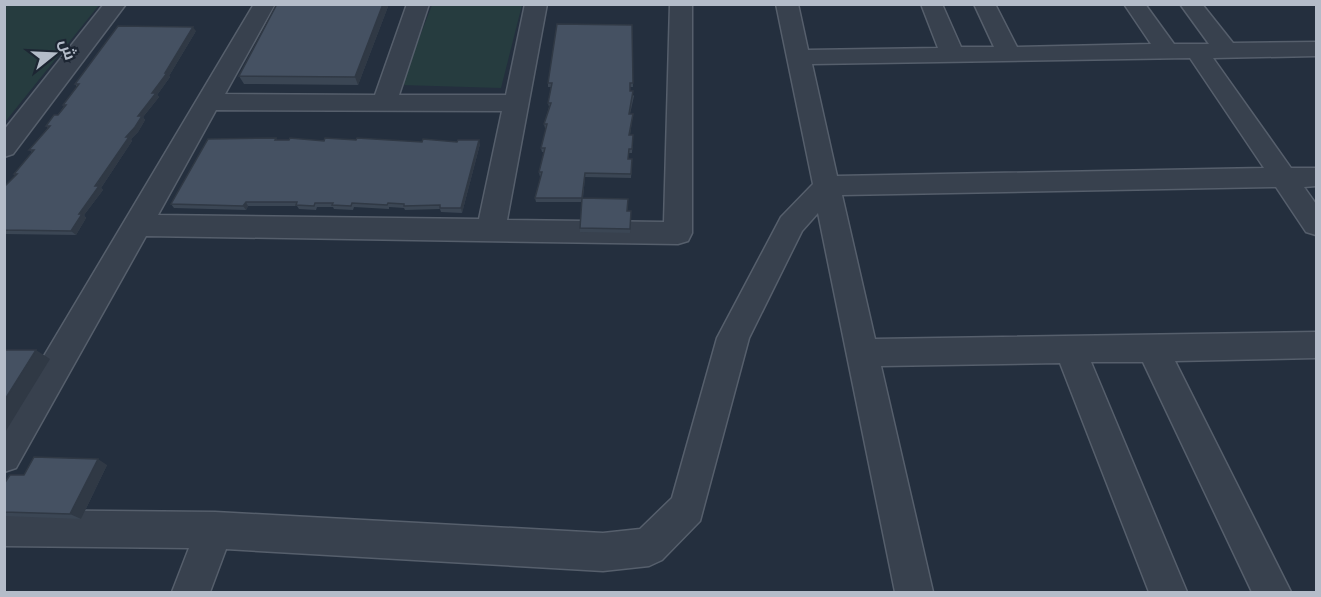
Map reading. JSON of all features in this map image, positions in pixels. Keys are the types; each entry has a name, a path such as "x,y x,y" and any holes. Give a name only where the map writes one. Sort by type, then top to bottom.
{"street":[{"path":"4,148 16,119 116,4"},
{"path":"4,456 265,4"},
{"path":"384,102 418,4"},
{"path":"491,229 536,4"},
{"path":"139,225 678,233 681,4"},
{"path":"787,4 914,592"},
{"path":"931,4 952,54"},
{"path":"984,4 1009,54"},
{"path":"1134,4 1167,51"},
{"path":"1190,4 1226,50"},
{"path":"798,57 1317,49"},
{"path":"1197,51 1317,225"},
{"path":"209,102 516,103"},
{"path":"4,528 215,530 603,552 649,548 687,508 733,338 791,224 827,186 1317,177"},
{"path":"863,353 1317,345"},
{"path":"1152,348 1272,592"},
{"path":"1070,349 1168,592"},
{"path":"191,592 215,530"}],"green space":[{"path":"4,5 99,5 5,122"},
{"path":"432,5 522,5 501,88 401,85"}],"building":[{"path":"277,4 383,4 355,77 239,76"},
{"path":"557,24 632,25 633,83 630,83 630,91 633,91 629,114 633,114 629,135 633,135 632,149 629,149 628,159 632,159 631,174 585,173 582,198 535,198 545,148 541,148 547,124 544,124 551,103 548,103 552,83 548,83"},
{"path":"118,26 193,27 165,73 167,73 152,93 156,93 138,116 142,116 95,186 99,186 79,214 82,214 71,231 4,230 4,187 17,174 14,174 34,150 29,150 50,126 46,126 54,115 58,115 66,105 63,105 79,84 75,84"},
{"path":"276,138 275,140 289,140 290,138 324,141 325,138 356,140 357,138 422,142 423,139 457,142 458,140 479,140 461,208 440,208 440,205 404,206 404,204 388,203 387,205 352,203 351,206 332,205 333,203 315,203 314,206 296,205 297,202 246,202 243,206 171,204 208,139"},
{"path":"582,198 628,199 627,211 631,211 630,229 580,228"},
{"path":"4,350 36,350 4,401"},
{"path":"34,457 98,459 70,514 4,512 4,484 10,475 24,475"}]}
